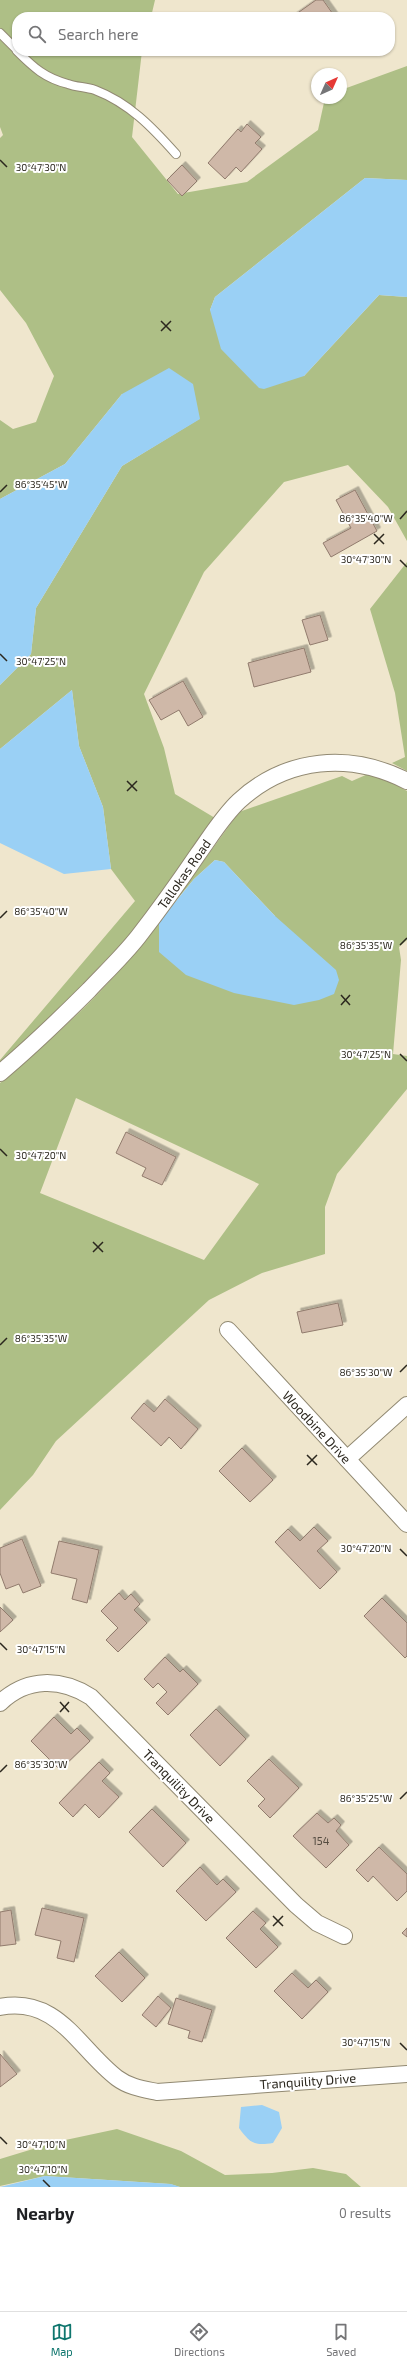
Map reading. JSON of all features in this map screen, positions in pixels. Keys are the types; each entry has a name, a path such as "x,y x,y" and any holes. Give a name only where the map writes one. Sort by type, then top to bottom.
{"street":[{"name":"Tallokas Road","path":"0,1073 51,1028 138,938 227,815 252,790 280,773 322,763 348,763 374,767 407,781"},
{"name":"Woodbine Drive","path":"228,1330 407,1524"},
{"path":"347,1459 407,1405"},
{"name":"Tranquility Drive","path":"0,1703 18,1689 34,1683 49,1682 78,1688 92,1697 296,1906 317,1923 344,1936"},
{"name":"Tranquility Drive","path":"0,2007 27,2006 42,2010 53,2016 117,2078 142,2089 158,2092 407,2074"}],"lane":[{"path":"0,33 12,46"},
{"path":"22,56 42,75 67,84 94,90 121,103 142,118 176,154"}],"green space":[{"path":"0,0 155,0 152,12 12,12 12,56 141,56 132,137 178,194 247,182 318,130 324,104 347,104 347,88 407,66 407,180 365,178 215,297 210,310 304,376 379,295 407,297 407,541 388,507 348,465 284,482 204,572 144,694 164,748 175,794 215,818 131,934 45,1023 0,1063 0,1060 135,901 111,869 103,807 79,746 72,690 0,749 0,685 31,654 36,608 122,466 199,419 122,394 65,464 0,499 0,420 13,429 36,422 54,376 26,323 0,290 0,138 3,135 0,127"},
{"path":"407,562 407,771 392,763 405,757 395,693 370,609"},
{"path":"368,774 383,778 407,791 407,940 399,947 401,960 393,1054 407,1056 407,1089 337,1174 325,1207 325,1254 262,1273 209,1300 56,1441 33,1475 0,1510 0,1083 64,1027 105,987 159,922 275,916 224,862 215,860 194,879 169,909 239,812 342,776 352,781","holes":["76,1098 259,1184 204,1260 40,1193"]},
{"path":"117,2129 181,2151 225,2175 272,2173 313,2168 346,2174 361,2187 180,2187 170,2184 45,2176 0,2186 0,2159 56,2142"}],"water":[{"path":"365,178 407,180 407,297 379,295 304,376 264,389 259,388 221,349 210,310 215,297"},
{"path":"169,368 193,384 200,419 122,466 36,608 31,654 0,685 0,499 65,464 122,394"},
{"path":"72,690 79,746 103,807 111,869 64,874 0,843 0,749"},
{"path":"215,860 224,862 275,916 336,970 339,980 334,994 319,1000 294,1005 234,993 186,975 159,952 159,922 194,879"},
{"path":"262,2105 279,2112 282,2128 273,2143 257,2144 246,2137 239,2128 241,2107"},
{"path":"45,2176 171,2184 180,2187 0,2187"}],"building":[{"path":"316,0 323,0 331,12 299,12"},
{"path":"247,124 261,137 255,143 262,149 241,172 236,167 225,179 208,163 238,129 241,132"},
{"path":"182,165 197,181 182,196 167,180"},
{"path":"355,490 377,531 331,557 323,543 351,528 336,500"},
{"path":"320,615 328,640 310,645 302,620"},
{"path":"304,648 311,672 254,687 248,663"},
{"path":"183,681 203,717 188,726 179,710 161,720 149,700"},
{"path":"126,1132 176,1157 162,1185 142,1176 146,1168 116,1153"},
{"path":"338,1303 343,1325 302,1333 297,1312"},
{"path":"165,1399 198,1429 181,1449 169,1437 161,1446 131,1418 144,1403 154,1412"},
{"path":"242,1448 273,1480 250,1502 219,1471"},
{"path":"314,1527 328,1541 317,1551 337,1572 320,1589 275,1542 288,1529 300,1541"},
{"path":"22,1539 41,1586 23,1593 19,1584 6,1589 0,1573 0,1548"},
{"path":"59,1541 99,1550 87,1603 72,1599 77,1579 51,1573"},
{"path":"119,1593 125,1600 131,1594 140,1604 134,1610 147,1623 118,1652 106,1640 118,1628 101,1611"},
{"path":"382,1598 407,1623 407,1656 405,1658 364,1616"},
{"path":"0,1607 13,1620 0,1632"},
{"path":"165,1657 180,1672 183,1669 198,1684 168,1715 156,1703 167,1692 158,1683 153,1688 144,1679"},
{"path":"216,1709 246,1739 220,1766 190,1735"},
{"path":"54,1717 71,1734 77,1728 90,1741 60,1770 31,1741"},
{"path":"269,1759 299,1788 270,1818 258,1806 265,1799 247,1781"},
{"path":"99,1762 110,1773 102,1781 119,1797 99,1818 85,1804 73,1817 59,1803"},
{"path":"152,1809 186,1843 163,1867 129,1832"},
{"path":"317,1813 328,1823 334,1818 341,1825 336,1831 349,1845 326,1868 293,1836"},
{"path":"379,1847 407,1874 407,1891 397,1901 373,1876 368,1882 356,1870"},
{"path":"200,1867 217,1885 223,1879 236,1892 206,1921 176,1891"},
{"path":"42,1908 84,1918 74,1962 57,1958 61,1941 35,1935"},
{"path":"11,1910 16,1944 0,1946 0,1912"},
{"path":"253,1911 266,1923 260,1929 278,1947 256,1968 226,1938"},
{"path":"407,1928 407,1937 402,1933"},
{"path":"119,1952 145,1978 122,2002 95,1976"},
{"path":"292,1973 308,1988 316,1980 328,1992 302,2019 274,1991"},
{"path":"158,1996 171,2008 156,2027 142,2015"},
{"path":"176,1998 212,2010 202,2042 188,2038 190,2031 168,2024"},
{"path":"0,2054 17,2074 0,2087"}]}
